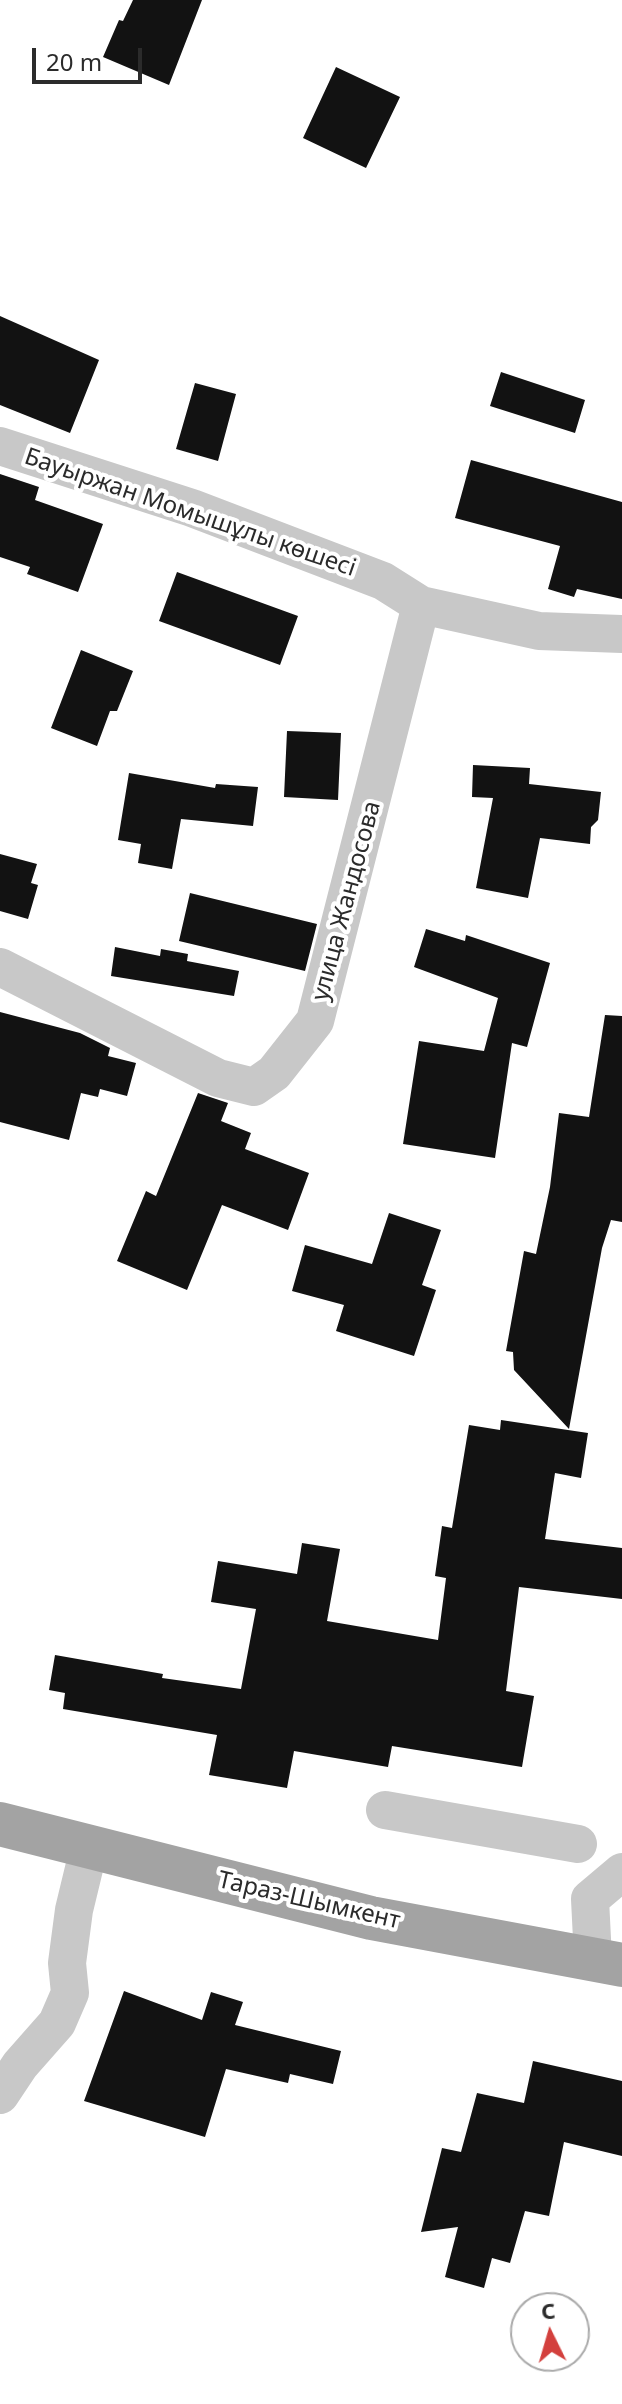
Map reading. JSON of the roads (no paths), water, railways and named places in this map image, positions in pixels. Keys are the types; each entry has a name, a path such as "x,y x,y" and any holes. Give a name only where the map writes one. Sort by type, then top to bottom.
{"main road":[{"name":"Тараз-Шымкент","path":"0,1824 371,1918 607,1962"}],"street":[{"name":"Бауыржан Момышұлы көшесі","path":"0,446 192,508 383,581 421,605 539,631 622,634"},
{"name":"улица Жандосова","path":"0,967 218,1078 254,1087 274,1073 315,1021 421,605"},
{"path":"385,1810 578,1844"},
{"path":"0,2095 20,2065 57,2023 70,1993 67,1963 89,1848"},
{"path":"607,1962 590,1899 622,1872"}]}
